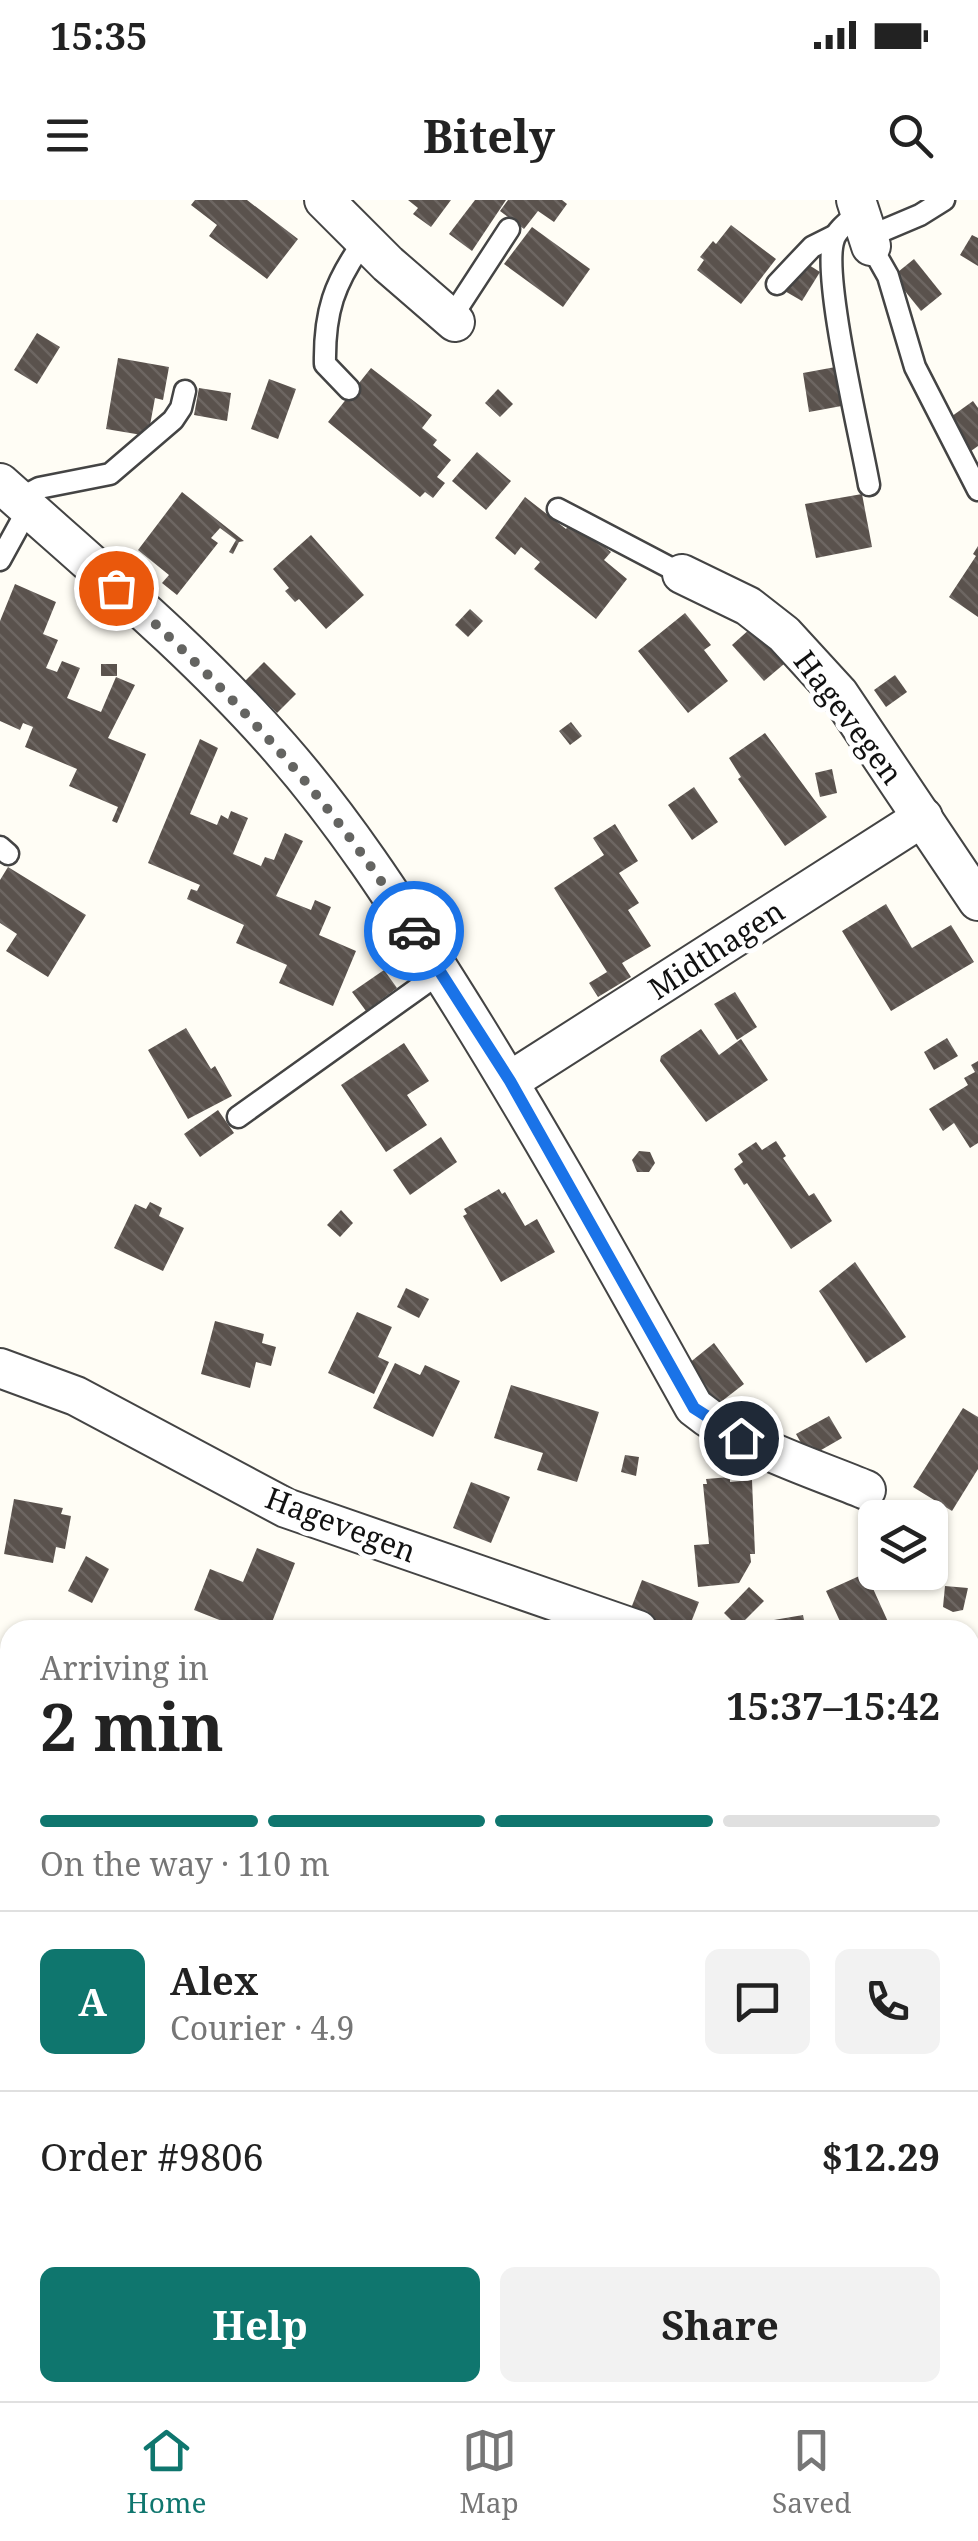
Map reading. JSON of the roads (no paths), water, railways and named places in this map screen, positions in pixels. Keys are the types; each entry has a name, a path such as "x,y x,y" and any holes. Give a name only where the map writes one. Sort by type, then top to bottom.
{"street":[{"path":"324,200 453,320"},
{"path":"15,497 145,614 280,748 383,880 510,1081 694,1408 741,1438 866,1490"},
{"name":"Hagevegen","path":"682,574 748,606 784,634 839,694 978,902"},
{"name":"Midthagen","path":"510,1081 923,816"},
{"name":"Hagevegen","path":"0,1368 76,1396 286,1508 564,1618"}],"lane":[{"path":"778,284 812,247 858,226 920,215 944,200"},
{"path":"858,226 832,254 836,309 870,485"},
{"path":"858,226 888,276 915,367 978,490"},
{"path":"453,320 510,229"},
{"path":"349,389 325,364 324,336 328,307 344,270 364,241"},
{"path":"0,560 15,497 39,488 110,474 173,420 181,408 184,391"},
{"path":"558,509 682,574"},
{"path":"238,1117 440,972"}]}
